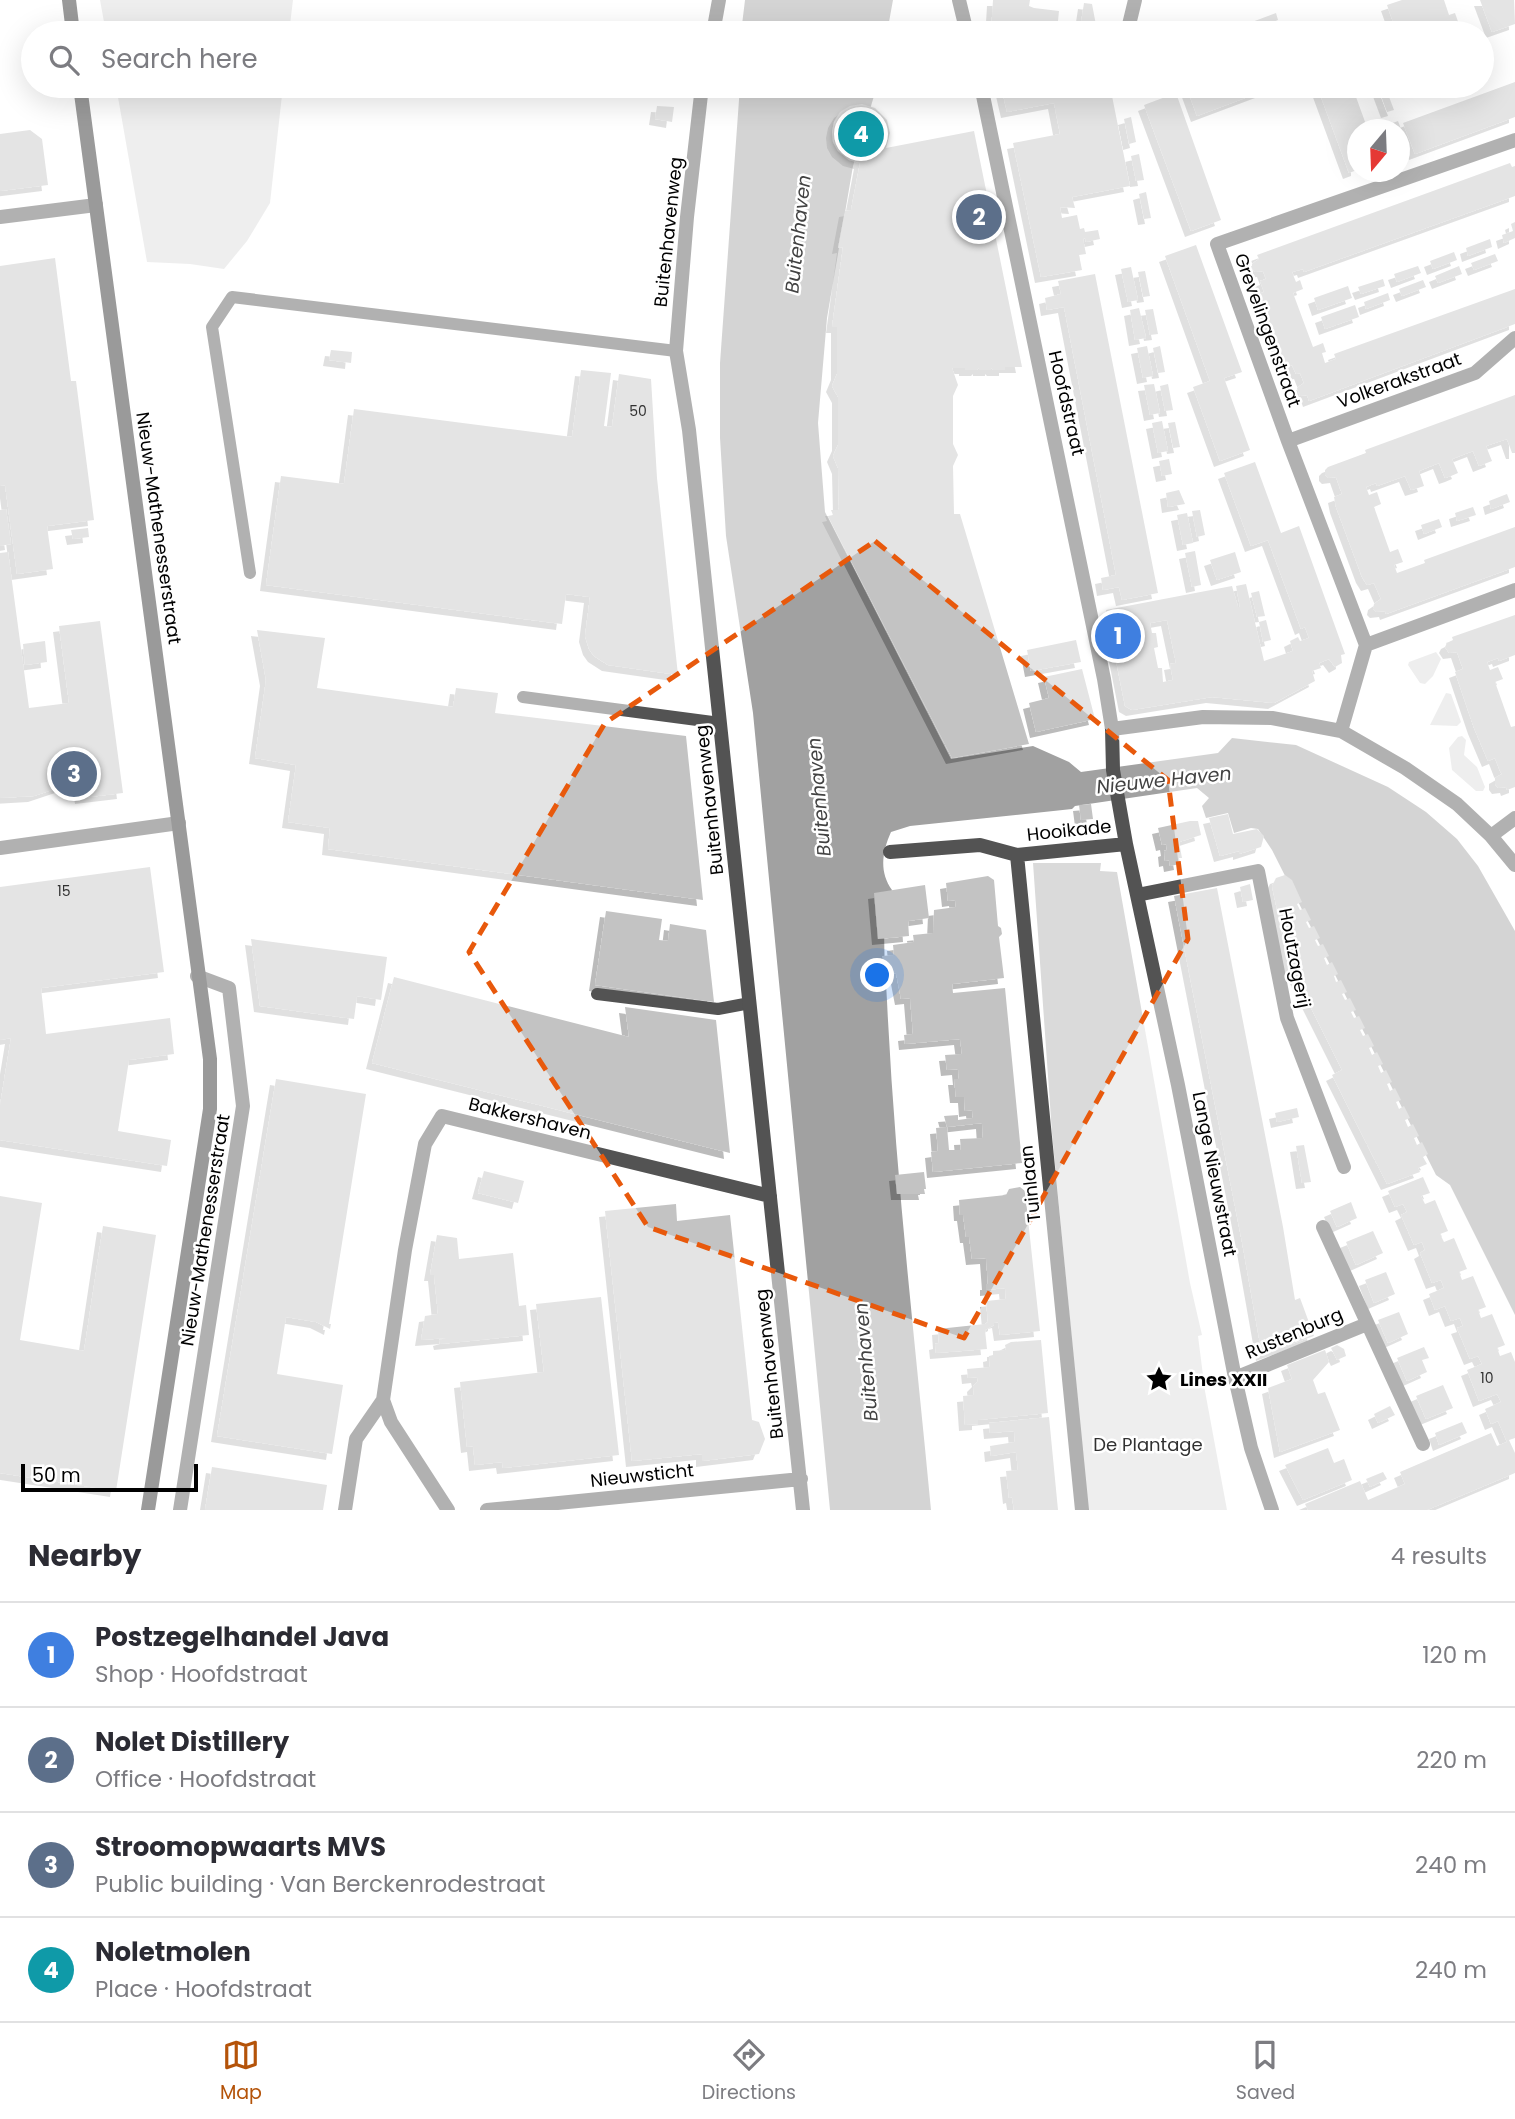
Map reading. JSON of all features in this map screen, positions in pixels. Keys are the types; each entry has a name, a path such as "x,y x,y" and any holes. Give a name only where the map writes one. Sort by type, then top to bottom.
{"street":[{"path":"69,0 72,21"},
{"path":"715,21 719,0"},
{"path":"959,0 964,21"},
{"path":"1130,21 1135,0"},
{"name":"Nieuw-Mathenesserstraat","path":"82,98 210,1059 210,1109 148,1510"},
{"name":"Buitenhavenweg","path":"701,98 676,351 689,430 803,1510"},
{"name":"Hoofdstraat","path":"983,98 1104,679 1112,729 1113,770 1126,844"},
{"name":"Grevelingenstraat","path":"1366,645 1217,244 1515,140"},
{"path":"0,216 96,205"},
{"name":"Volkerakstraat","path":"1288,441 1475,373 1515,338"},
{"path":"1341,732 1366,645 1515,590"},
{"path":"1112,729 1203,717 1272,718 1341,732 1405,768 1458,804 1515,865"},
{"path":"1490,836 1515,818"},
{"path":"0,848 179,823"},
{"name":"Hooikade","path":"890,852 981,845 1017,855 1126,844"},
{"name":"Lange Nieuwstraat","path":"1126,844 1178,1085 1235,1378 1251,1448 1272,1510"},
{"name":"Tuinlaan","path":"1017,855 1082,1510"},
{"name":"Houtzagerij","path":"1137,895 1258,871 1287,1018 1344,1167"},
{"name":"Nieuw-Mathenesserstraat","path":"180,1510 243,1106 229,988 197,976"},
{"name":"Bakkershaven","path":"345,1510 356,1439 383,1400 405,1250 425,1144 442,1116 770,1196"},
{"name":"Rustenburg","path":"1324,1227 1423,1444"},
{"name":"Rustenburg","path":"1235,1378 1367,1324"},
{"path":"383,1400 391,1422 448,1510"},
{"name":"Nieuwsticht","path":"487,1510 801,1479"}],"lane":[{"path":"250,573 212,327 232,297 676,351"},
{"path":"523,698 720,723"},
{"path":"597,994 718,1009 750,1003"}],"highlighted area":[{"path":"875,541 1168,780 1188,939 964,1338 648,1227 469,952 605,723"}],"green space":[{"path":"100,0 293,0 290,21 104,21"},
{"path":"118,98 282,98 270,203 247,241 224,269 147,262"},
{"path":"1436,652 1441,659 1433,676 1425,684 1420,683 1408,665 1409,662"},
{"path":"1446,693 1451,694 1461,722 1457,726 1430,725"},
{"path":"1462,736 1466,740 1464,755 1477,767 1485,787 1483,791 1476,791 1452,770 1449,748"},
{"name":"De Plantage","path":"1033,863 1101,863 1100,871 1117,872 1190,1283 1202,1335 1198,1336 1205,1391 1227,1510 1088,1510 1052,1133"}],"water":[{"path":"745,0 893,0 889,21 742,21"},
{"path":"739,98 873,98 853,166 827,318 818,423 825,512 951,759 1033,746 1069,762 1081,772 1218,753 1232,738 1296,745 1388,787 1426,812 1457,839 1478,866 1515,931 1515,1315 1450,1185 1436,1175 1272,850 1258,829 1251,828 1234,833 1228,813 1206,818 1202,806 1209,798 1197,788 1075,806 1072,809 910,826 891,832 884,854 885,876 892,890 884,927 885,960 900,1192 931,1510 830,1510 753,713 726,536 720,438 720,363"}],"building":[{"path":"993,0 1030,0 1029,6 1034,8 1059,11 1058,21 992,21"},
{"path":"1402,0 1444,0 1449,15 1455,13 1458,21 1393,21 1387,5"},
{"path":"1480,0 1514,0 1515,24 1494,31 1494,21 1488,21"},
{"path":"1084,3 1092,4 1095,21 1081,21"},
{"path":"1276,13 1278,20 1275,21 1255,21"},
{"path":"1515,82 1515,117 1415,154 1410,141 1410,120 1471,98 1494,98 1494,90"},
{"path":"1004,98 1112,98 1130,186 1072,197 1075,208 1060,207 1062,218 1077,215 1080,229 1084,228 1085,232 1098,230 1100,239 1086,242 1085,238 1083,239 1086,254 1079,255 1082,270 1041,277 1013,143 1060,134 1054,103 1007,112"},
{"path":"1163,98 1178,98 1221,220 1191,231 1144,105"},
{"path":"1190,98 1245,98 1197,116"},
{"path":"1321,98 1356,98 1364,119 1347,119 1347,168"},
{"path":"1382,98 1390,98 1394,110 1387,112"},
{"path":"862,104 875,108 887,120 890,133 886,148 974,131 1022,367 1005,367 1005,370 952,368 958,385 953,396 953,444 958,455 953,466 954,514 960,514 1029,744 952,758 828,516 833,515 831,510 839,508 838,468 833,456 838,445 838,397 832,386 837,374 837,327 832,327 843,247 838,248 845,211 851,210 860,163 849,160 838,151 832,132 840,112 850,106"},
{"path":"657,106 674,107 672,122 655,119"},
{"path":"1131,117 1136,142 1129,144 1124,119"},
{"path":"30,130 42,139 48,185 0,191 0,134"},
{"path":"1139,154 1144,180 1136,181 1131,156"},
{"path":"1510,163 1512,167 1515,166 1515,196 1304,272 1303,269 1292,272 1296,282 1300,280 1303,289 1293,293 1313,347 1323,343 1325,363 1336,359 1334,354 1515,289 1515,324 1309,401 1307,395 1300,396 1297,388 1304,383 1300,373 1296,374 1292,365 1285,368 1259,294 1264,292 1260,281 1266,279 1263,271 1255,272 1252,268 1252,264 1259,259 1257,255"},
{"path":"1146,192 1151,218 1144,219 1139,194"},
{"path":"1515,222 1515,238 1504,243 1502,235 1513,231 1511,224"},
{"path":"1490,239 1492,247 1468,256 1466,248"},
{"path":"1196,245 1242,372 1224,378 1250,450 1220,461 1193,387 1210,381 1165,256"},
{"path":"1454,252 1457,260 1433,269 1430,261"},
{"path":"1495,254 1498,261 1474,270 1471,263"},
{"path":"55,258 71,381 76,381 94,520 47,526 53,569 17,574 5,485 0,486 0,266"},
{"path":"1418,266 1421,273 1397,282 1394,274"},
{"path":"1459,266 1462,274 1438,283 1435,276"},
{"path":"1131,267 1138,300 1128,302 1121,269"},
{"path":"1145,271 1150,296 1143,297 1138,272"},
{"path":"1095,274 1158,593 1122,600 1119,587 1103,590 1101,578 1116,575 1064,307 1047,310 1045,298 1061,294 1058,281"},
{"path":"1383,279 1385,286 1361,294 1358,287"},
{"path":"1423,280 1426,287 1402,296 1399,289"},
{"path":"1348,286 1352,298 1318,310 1314,298"},
{"path":"1388,293 1390,300 1366,309 1364,302"},
{"path":"1355,305 1359,317 1325,329 1321,317"},
{"path":"1139,308 1146,338 1135,340 1130,310"},
{"path":"1153,309 1158,334 1150,335 1145,310"},
{"path":"1147,346 1153,376 1143,378 1137,348"},
{"path":"1160,346 1165,372 1158,373 1153,348"},
{"path":"331,350 352,352 351,363 329,360"},
{"path":"581,370 611,373 604,426 612,427 619,374 651,379 657,478 678,675 608,665 594,656 585,636 590,597 566,594 562,624 266,585 281,476 344,484 354,409 572,437"},
{"path":"1154,384 1160,413 1150,415 1144,385"},
{"path":"1168,384 1173,410 1165,411 1160,386"},
{"path":"1515,395 1515,453 1512,453 1507,439 1486,446 1492,461 1479,466 1473,451 1452,459 1458,473 1451,476 1445,478 1439,463 1419,471 1424,486 1411,490 1405,476 1366,487 1369,495 1377,492 1381,504 1374,507 1390,552 1398,549 1403,562 1394,565 1397,573 1425,563 1424,560 1515,527 1515,567 1386,614 1385,611 1376,612 1373,609 1374,604 1381,599 1374,583 1367,585 1362,577 1336,507 1334,497 1342,494 1336,477 1328,478 1325,470 1366,453 1365,450"},
{"path":"1162,421 1168,451 1158,453 1152,423"},
{"path":"1175,422 1180,447 1173,448 1168,423"},
{"path":"1169,459 1172,474 1162,476 1159,461"},
{"path":"1255,462 1281,533 1299,526 1345,654 1341,655 1342,663 1335,667 1329,659 1319,663 1321,668 1312,671 1315,681 1274,703 1212,697 1132,710 1125,706 1106,610 1232,586 1240,607 1236,586 1246,584 1264,661 1293,651 1290,641 1298,637 1300,641 1309,638 1305,627 1301,629 1268,540 1251,546 1224,473","holes":["1167,620 1176,663 1170,664 1173,680 1163,682 1162,668 1158,668 1154,648 1158,647 1156,633 1152,633 1150,623"]},
{"path":"1179,490 1185,504 1168,507 1166,493"},
{"path":"1507,494 1510,502 1491,509 1489,501"},
{"path":"1473,507 1476,515 1457,521 1455,513"},
{"path":"6,509 11,544 0,546 0,510"},
{"path":"1200,510 1205,535 1197,537 1192,511"},
{"path":"1187,513 1193,543 1183,545 1177,515"},
{"path":"1439,519 1442,527 1424,534 1421,525"},
{"path":"88,528 89,537 73,539 71,530"},
{"path":"1195,551 1201,585 1192,587 1185,553"},
{"path":"8,552 29,708 69,703 59,626 100,621 123,793 81,798 78,779 34,796 0,798 0,553"},
{"path":"1235,552 1241,572 1217,580 1210,560"},
{"path":"1259,591 1265,616 1257,617 1251,593"},
{"path":"1515,615 1515,655 1487,662 1490,670 1498,667 1503,679 1495,682 1511,727 1515,726 1515,787 1507,790 1506,787 1498,788 1495,784 1495,778 1502,774 1495,758 1488,761 1474,728 1455,672 1463,669 1457,652 1449,653 1445,647 1453,640 1452,637"},
{"path":"1266,620 1271,640 1263,642 1259,622"},
{"path":"257,630 325,638 317,688 453,707 456,688 498,693 495,713 686,736 703,900 328,849 330,828 288,822 296,765 255,758 266,680"},
{"path":"1076,640 1081,662 1031,671 1027,650"},
{"path":"45,641 47,662 25,665 23,644"},
{"path":"1082,669 1095,719 1036,732 1029,703 1049,698 1044,677"},
{"path":"1091,804 1093,819 1081,820 1079,805"},
{"path":"1228,814 1233,834 1257,829 1264,836 1261,847 1239,854 1239,851 1220,856 1209,818"},
{"path":"1198,821 1201,835 1179,842 1182,858 1179,858 1180,864 1170,866 1169,860 1165,861 1166,844 1162,845 1158,828"},
{"path":"150,867 164,972 41,988 46,1034 170,1018 174,1054 129,1060 118,1131 171,1140 167,1166 0,1140 0,1105 11,1038 0,1040 0,887"},
{"path":"1285,875 1292,880 1302,902 1297,904 1300,910 1305,908 1311,920 1306,922 1309,928 1314,926 1320,938 1315,940 1318,946 1323,944 1329,956 1324,958 1327,965 1332,962 1338,974 1334,976 1336,982 1341,980 1347,992 1342,994 1345,1000 1350,998 1356,1010 1351,1012 1354,1018 1359,1016 1365,1028 1360,1030 1363,1036 1368,1034 1374,1046 1369,1048 1372,1055 1377,1052 1383,1064 1378,1066 1381,1073 1386,1070 1392,1082 1387,1084 1390,1091 1395,1088 1401,1100 1396,1102 1399,1109 1404,1106 1410,1118 1405,1120 1408,1127 1413,1124 1419,1136 1414,1138 1417,1145 1422,1142 1428,1154 1423,1157 1427,1164 1418,1168 1420,1172 1387,1184 1332,1075 1342,1070 1288,962 1272,886 1276,878"},
{"path":"988,876 994,880 998,926 1002,934 999,937 1004,978 952,984 953,993 1005,988 1022,1163 933,1172 931,1152 938,1151 936,1128 947,1127 944,1116 958,1115 958,1120 973,1118 972,1110 965,1111 964,1097 956,1097 954,1079 959,1079 958,1069 947,1070 945,1055 962,1054 960,1039 905,1044 904,1035 913,1034 910,998 901,999 896,973 884,974 882,956 894,955 893,945 914,942 913,935 933,933 934,910 956,907 955,900 948,901 946,883","holes":["982,1123 983,1138 960,1139 961,1150 949,1150 947,1127"]},
{"path":"1250,884 1253,900 1243,902 1240,887"},
{"path":"925,885 929,918 908,921 909,936 878,939 874,893"},
{"path":"1217,888 1295,1300 1300,1298 1314,1336 1262,1355 1174,896"},
{"path":"606,911 662,919 659,940 668,941 670,924 706,930 714,1002 595,985"},
{"path":"251,939 387,957 381,1000 357,996 354,1019 260,1006"},
{"path":"394,977 629,1037 625,1007 716,1020 730,1153 372,1063"},
{"path":"276,1079 366,1094 330,1329 316,1322 286,1317 277,1374 343,1385 332,1454 217,1436"},
{"path":"1297,1108 1299,1117 1277,1122 1275,1113"},
{"path":"1304,1145 1311,1182 1302,1183 1296,1146"},
{"path":"484,1171 524,1181 518,1203 478,1193"},
{"path":"924,1172 925,1194 897,1194 895,1175"},
{"path":"1423,1177 1430,1193 1421,1196 1425,1204 1435,1200 1448,1231 1440,1234 1444,1242 1454,1238 1467,1269 1459,1272 1462,1280 1473,1276 1486,1307 1478,1310 1481,1318 1492,1314 1505,1345 1497,1348 1500,1356 1511,1352 1515,1362 1515,1438 1509,1440 1515,1453 1515,1473 1427,1510 1308,1510 1305,1504 1360,1481 1368,1500 1405,1484 1400,1472 1491,1433 1497,1446 1507,1442 1498,1421 1491,1424 1485,1409 1501,1402 1497,1394 1479,1401 1467,1370 1482,1364 1478,1356 1470,1359 1457,1328 1463,1326 1460,1318 1451,1321 1445,1306 1435,1310 1429,1294 1444,1288 1441,1280 1432,1283 1420,1253 1425,1250 1422,1242 1414,1245 1401,1215 1407,1212 1403,1204 1395,1207 1388,1191"},
{"path":"1020,1187 1025,1191 1040,1331 1000,1335 998,1322 985,1330 987,1349 936,1353 935,1344 939,1343 938,1329 985,1324 988,1322 986,1301 1006,1299 1005,1288 986,1290 986,1258 972,1259 963,1215 960,1215 959,1200 1006,1195 1009,1189"},
{"path":"0,1196 42,1203 20,1340 84,1351 103,1226 156,1235 116,1491 0,1473"},
{"path":"1351,1202 1357,1218 1337,1227 1330,1211"},
{"path":"676,1204 677,1221 730,1215 752,1420 759,1422 765,1439 759,1454 702,1461 702,1454 632,1461 605,1211"},
{"path":"1373,1231 1383,1253 1356,1265 1346,1242"},
{"path":"437,1235 457,1238 459,1259 513,1253 519,1306 526,1305 529,1335 440,1344 439,1340 446,1338 421,1340 425,1316 438,1314 434,1275 430,1275"},
{"path":"1386,1272 1395,1294 1374,1303 1365,1280"},
{"path":"601,1297 619,1455 503,1468 502,1462 475,1465 473,1446 467,1447 460,1382 544,1372 536,1304"},
{"path":"1399,1312 1408,1334 1388,1343 1378,1320"},
{"path":"1041,1340 1048,1413 978,1420 978,1424 965,1425 963,1396 974,1395 973,1386 978,1381 977,1377 968,1378 967,1369 990,1367 989,1356 993,1355 993,1351 1006,1350 1005,1345 1011,1342"},
{"path":"1337,1345 1344,1349 1346,1356 1337,1360 1331,1348"},
{"path":"1424,1347 1429,1358 1422,1360 1427,1372 1407,1381 1397,1358"},
{"path":"1325,1350 1329,1362 1313,1380 1318,1394 1325,1392 1340,1430 1280,1452 1268,1388 1292,1379 1287,1365"},
{"path":"1443,1385 1453,1408 1426,1419 1416,1396"},
{"path":"1390,1406 1395,1415 1378,1423 1374,1414"},
{"path":"1049,1417 1058,1510 1014,1510 1012,1497 1009,1498 1006,1471 1018,1470 1016,1452 991,1456 990,1446 1015,1442 1014,1431 990,1433 989,1423"},
{"path":"1462,1422 1467,1433 1439,1445 1435,1433"},
{"path":"1328,1448 1334,1463 1344,1459 1352,1480 1303,1500 1285,1465"},
{"path":"212,1467 327,1485 323,1510 205,1510"},
{"path":"1383,1472 1387,1479 1370,1487 1366,1479"}],"place":[{"name":"Noletmolen","path":"861,134"},
{"name":"Nolet Distillery","path":"979,217"},
{"name":"Postzegelhandel Java","path":"1118,636"},
{"name":"Stroomopwaarts MVS","path":"74,774"},
{"name":"Lines XXII","path":"1159,1379"}],"water label":[{"name":"Buitenhaven","path":"798,234"},
{"name":"Nieuwe Haven","path":"1164,780"},
{"name":"Buitenhaven","path":"819,797"},
{"name":"Buitenhaven","path":"866,1362"}]}
